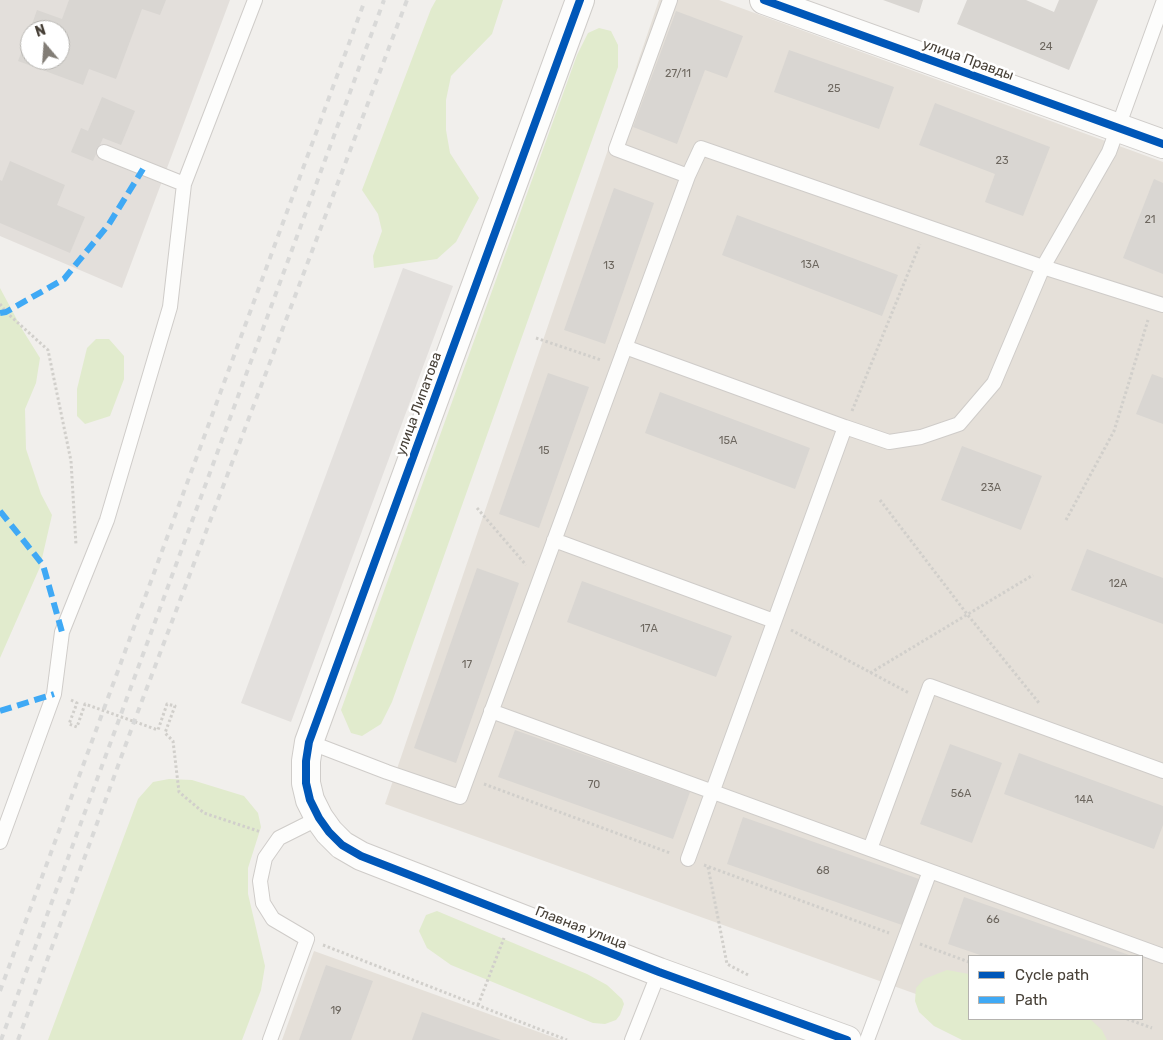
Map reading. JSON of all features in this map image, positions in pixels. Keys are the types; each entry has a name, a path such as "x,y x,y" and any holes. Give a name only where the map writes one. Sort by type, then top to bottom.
{"street":[{"name":"улица Липатова","path":"319,818 310,800 306,783 306,761 309,742 580,0"},
{"name":"улица Правды","path":"764,0 1163,144"},
{"name":"Главная улица","path":"319,818 329,832 342,844 361,856 659,972 847,1040"}],"lane":[{"path":"0,842 54,694 62,632 107,520 170,307 184,184 255,0"},
{"path":"670,0 616,148 688,176"},
{"path":"625,347 889,442 920,437 959,424 994,383 1043,267 1109,152 1163,3"},
{"path":"309,742 386,772 460,797 688,176 700,148 1043,267 1158,304"},
{"path":"104,152 184,184"},
{"path":"688,859 845,427"},
{"path":"554,540 774,621"},
{"path":"870,849 930,686 1163,771"},
{"path":"491,711 1163,956"},
{"path":"270,1040 307,939 273,919 263,904 260,881 265,858 279,838 319,818"},
{"path":"867,1040 930,871"},
{"path":"632,1040 659,972"}],"path":[{"path":"845,427 927,227"},
{"path":"0,304 48,350 71,461 76,551"},
{"path":"1066,520 1114,431 1158,304"},
{"path":"536,338 618,366"},
{"path":"880,500 967,614 1039,702"},
{"path":"477,508 539,581"},
{"path":"870,673 1033,575"},
{"path":"774,621 924,702"},
{"path":"54,694 77,703 69,724 77,727 85,704 158,730 167,704 175,706 165,733 173,741 179,792 204,813 279,838"},
{"path":"467,778 968,962"},
{"path":"708,867 727,964 752,977"},
{"path":"478,1005 513,915"},
{"path":"307,939 567,1040"},
{"path":"1130,1020 1152,1028"}],"shaded area":[{"path":"0,0 230,0 122,288 0,236"},
{"path":"659,0 719,0 1163,162 1163,1040 1043,1040 987,1020 1143,1020 1143,955 968,955 968,1013 385,804"},
{"path":"403,268 453,286 291,722 241,703"},
{"path":"314,951 561,1040 282,1040"}],"green space":[{"path":"436,0 503,0 492,34 451,76 446,100 446,130 450,153 479,198 456,242 437,259 374,268 373,256 382,231 378,214 362,190"},
{"path":"599,28 611,31 618,45 618,67 392,702 381,724 362,736 351,733 341,710 577,55 588,33"},
{"path":"0,288 40,358 36,383 25,409 26,449 41,494 52,515 40,567 0,658"},
{"path":"96,339 109,339 124,356 124,379 110,416 85,424 77,416 77,389 87,348"},
{"path":"169,779 192,780 244,796 258,813 261,827 248,868 248,894 265,966 261,990 242,1040 48,1040 138,799 153,782"},
{"path":"437,911 587,974 607,985 622,999 624,1004 620,1015 616,1020 605,1024 593,1023 451,965 427,948 419,931 426,915"},
{"path":"947,970 968,974 968,1020 1091,1020 1102,1030 1107,1040 962,1040 934,1026 919,1012 915,1001 916,988 924,979"}],"building":[{"path":"69,0 166,0 160,15 142,9 116,79 89,69 83,85 42,70 70,70 70,20 34,20 37,10 62,19"},
{"path":"883,0 923,0 919,13"},
{"path":"967,0 1026,0 1054,12 1059,0 1098,0 1069,70 957,24"},
{"path":"676,11 743,36 727,78 705,70 677,144 633,127"},
{"path":"789,50 894,87 879,129 774,92"},
{"path":"102,97 135,111 121,145 103,138 93,161 71,152 81,128 88,131"},
{"path":"935,103 1050,147 1023,216 985,202 995,174 919,145"},
{"path":"10,161 65,185 57,205 85,217 70,253 0,223 0,180 2,181"},
{"path":"1154,179 1163,183 1163,274 1123,258"},
{"path":"614,188 654,203 605,344 564,330"},
{"path":"737,215 898,275 882,316 722,255"},
{"path":"548,373 589,387 539,528 499,514"},
{"path":"1152,374 1163,378 1163,424 1136,414"},
{"path":"660,392 810,448 795,489 645,433"},
{"path":"962,446 1042,476 1021,530 941,500"},
{"path":"1087,549 1163,578 1163,624 1071,590"},
{"path":"477,568 519,583 456,763 414,748"},
{"path":"582,581 732,636 716,677 567,622"},
{"path":"515,730 690,792 673,839 498,777"},
{"path":"950,744 1002,763 972,843 920,824"},
{"path":"1019,753 1163,806 1163,825 1154,849 1004,794"},
{"path":"743,817 919,879 902,925 727,864"},
{"path":"964,897 1129,955 980,955 948,944"},
{"path":"326,965 373,981 351,1040 299,1040"},
{"path":"422,1012 501,1040 412,1040"}],"railway":[{"path":"0,991 365,0"},
{"path":"1,1040 384,0"},
{"path":"18,1040 134,722 407,0"}],"marked path":[{"path":"0,313 6,312 64,279 109,224 143,169"},
{"path":"0,511 43,565 62,632"},
{"path":"0,711 54,694"}],"cycle path":[{"path":"580,0 309,742 306,761 306,783 310,800 329,832 342,845 361,856 659,972 847,1040"},
{"path":"764,0 1163,144"}]}
